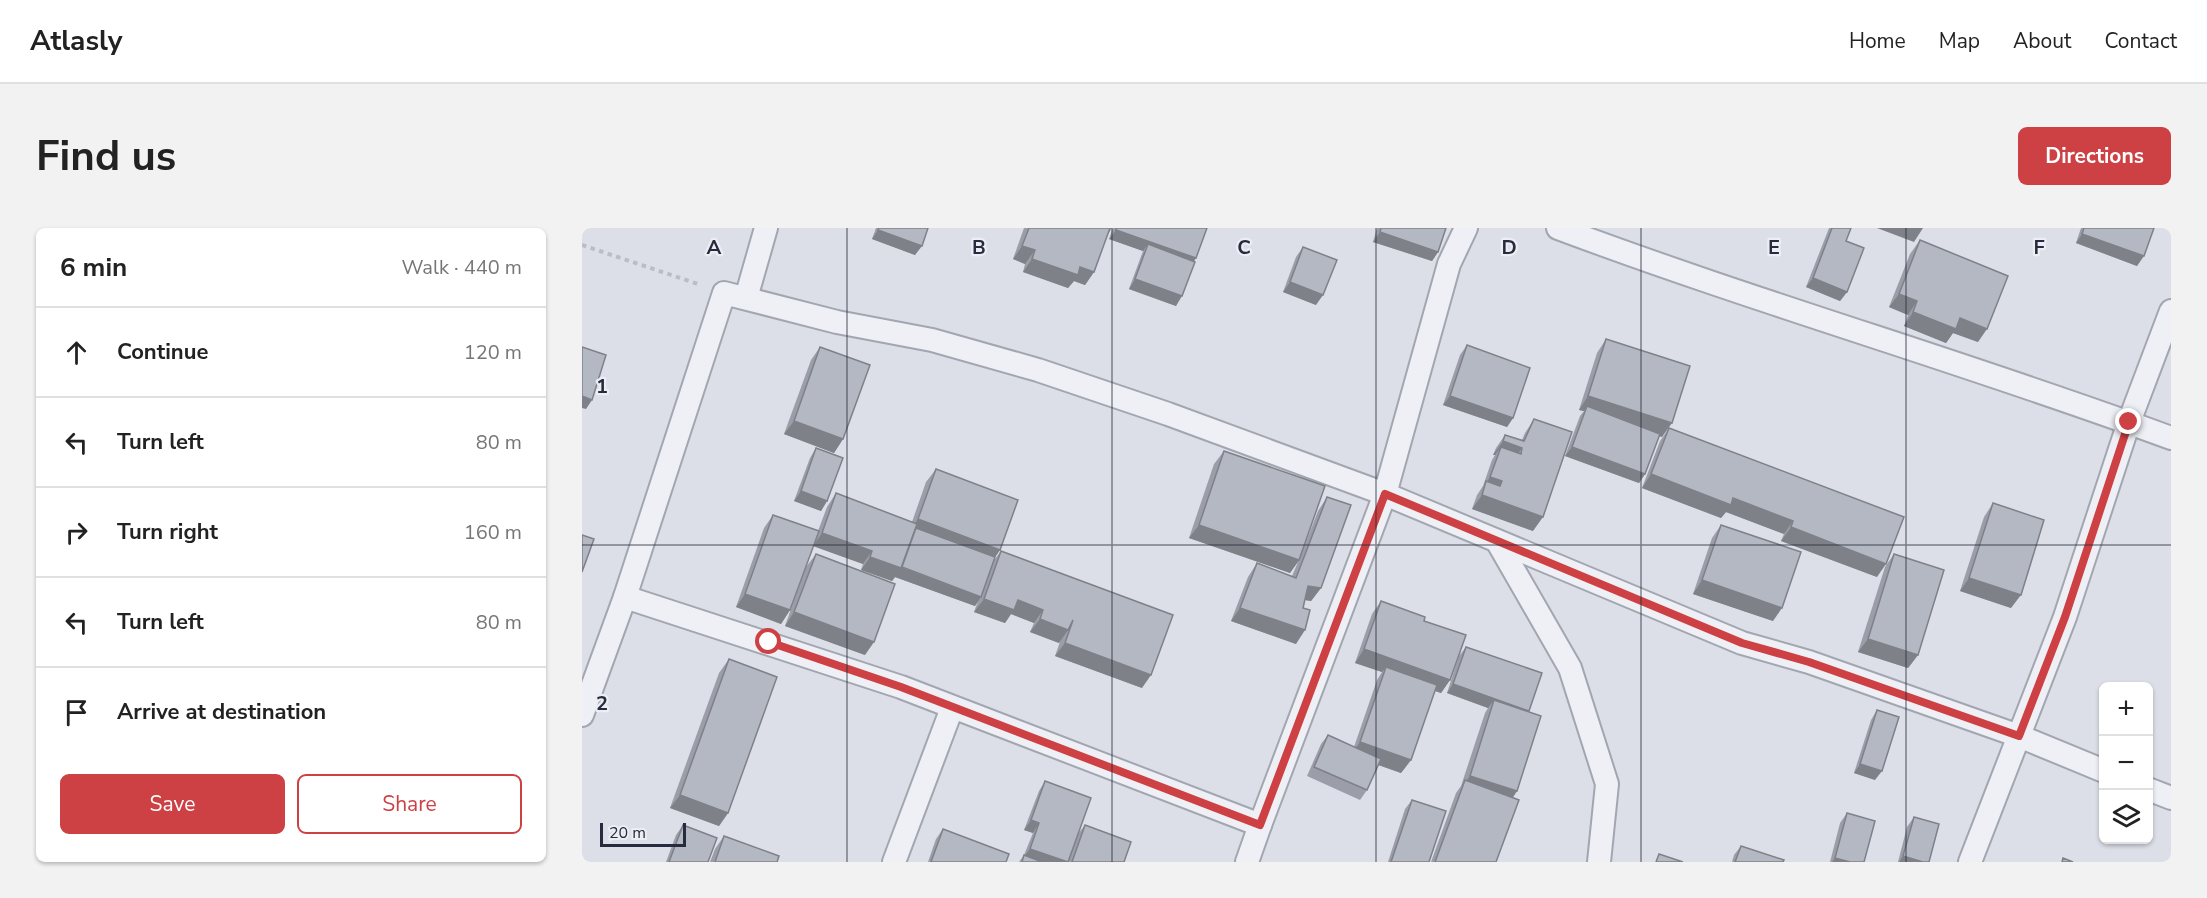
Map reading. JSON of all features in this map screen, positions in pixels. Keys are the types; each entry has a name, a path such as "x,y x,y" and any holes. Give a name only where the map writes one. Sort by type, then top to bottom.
{"street":[{"path":"746,298 766,228"},
{"path":"1247,862 1385,494 1449,264 1466,228"},
{"path":"1558,228 1686,276 1981,371 2171,438"},
{"path":"582,715 625,597 724,293 837,322 932,340 1038,370 1168,414 1385,494 1742,643 1809,662 2019,736 2099,769"},
{"path":"1970,862 2065,617 2129,422 2171,311"},
{"path":"1497,541 1570,668 1607,784 1599,862"},
{"path":"625,597 844,667 1260,825"},
{"path":"894,862 952,708"},
{"path":"2151,790 2171,798"}],"path":[{"path":"582,245 724,293"}],"building":[{"path":"879,228 928,228 922,246 878,230"},
{"path":"1029,228 1110,228 1094,272 1080,267 1078,275 1032,259 1035,250 1022,246"},
{"path":"1116,228 1207,228 1196,258 1116,230"},
{"path":"1381,228 1446,228 1438,252 1380,232"},
{"path":"1832,228 1851,228 1846,241 1864,248 1847,292 1813,278"},
{"path":"2084,228 2154,228 2144,256 2082,234"},
{"path":"1920,240 2008,276 1987,329 1960,318 1956,329 1913,312 1917,301 1899,294"},
{"path":"1148,244 1195,262 1182,296 1135,279"},
{"path":"1303,247 1337,260 1323,295 1290,282"},
{"path":"1606,339 1690,366 1672,423 1588,396"},
{"path":"1467,345 1530,368 1513,418 1450,396"},
{"path":"582,347 606,355 592,400 582,396"},
{"path":"820,347 870,365 843,439 794,421"},
{"path":"1587,406 1660,434 1645,474 1572,447"},
{"path":"1534,419 1572,432 1543,517 1482,495 1486,481 1500,486 1502,481 1490,477 1501,447 1521,454 1522,448 1503,441 1505,435 1524,441"},
{"path":"1669,428 1904,517 1886,564 1791,527 1793,521 1733,498 1731,505 1651,474"},
{"path":"816,448 843,458 827,501 801,491"},
{"path":"1224,451 1325,486 1299,560 1199,525"},
{"path":"936,469 1018,500 1000,550 918,519"},
{"path":"836,493 917,524 901,568 870,557 872,551 822,533"},
{"path":"1327,497 1351,505 1321,588 1308,586 1303,608 1310,610 1305,630 1240,608 1257,563 1296,578"},
{"path":"1993,503 2044,520 2021,595 1969,578"},
{"path":"773,515 819,531 790,610 745,594"},
{"path":"1721,525 1801,552 1782,608 1702,580"},
{"path":"916,528 995,557 981,597 902,567"},
{"path":"582,535 594,539 582,572"},
{"path":"1001,551 1173,615 1151,675 1065,643 1073,620 1068,630 1040,619 1043,610 1018,600 1014,610 984,599"},
{"path":"816,554 895,584 874,642 794,612"},
{"path":"1894,554 1944,570 1918,655 1868,639"},
{"path":"1381,601 1425,617 1424,621 1466,635 1450,680 1364,649"},
{"path":"1466,647 1542,673 1529,711 1453,684"},
{"path":"729,659 777,677 728,813 680,795"},
{"path":"1386,667 1437,685 1411,760 1360,742"},
{"path":"1494,700 1541,716 1517,791 1470,776"},
{"path":"1877,710 1899,717 1882,771 1860,764"},
{"path":"1328,735 1381,759 1367,790 1314,767"},
{"path":"1465,780 1519,800 1496,862 1435,862"},
{"path":"1045,781 1091,798 1068,862 1030,849 1039,823 1031,820"},
{"path":"1412,800 1446,811 1429,862 1391,862"},
{"path":"1847,813 1875,821 1864,862 1850,862 1835,858"},
{"path":"1914,817 1939,824 1929,862 1903,856"},
{"path":"683,825 717,838 708,862 669,862"},
{"path":"1085,825 1131,842 1124,862 1072,862"},
{"path":"943,829 1009,854 1006,862 931,862"},
{"path":"724,836 779,856 777,862 715,862"},
{"path":"1741,846 1784,860 1783,862 1735,862"},
{"path":"1659,854 1683,862 1656,862"},
{"path":"1024,855 1042,862 1022,862"}],"route":[{"path":"769,642 901,687 1260,825 1385,494 1742,643 1809,662 2019,736 2065,617 2129,422"}]}
